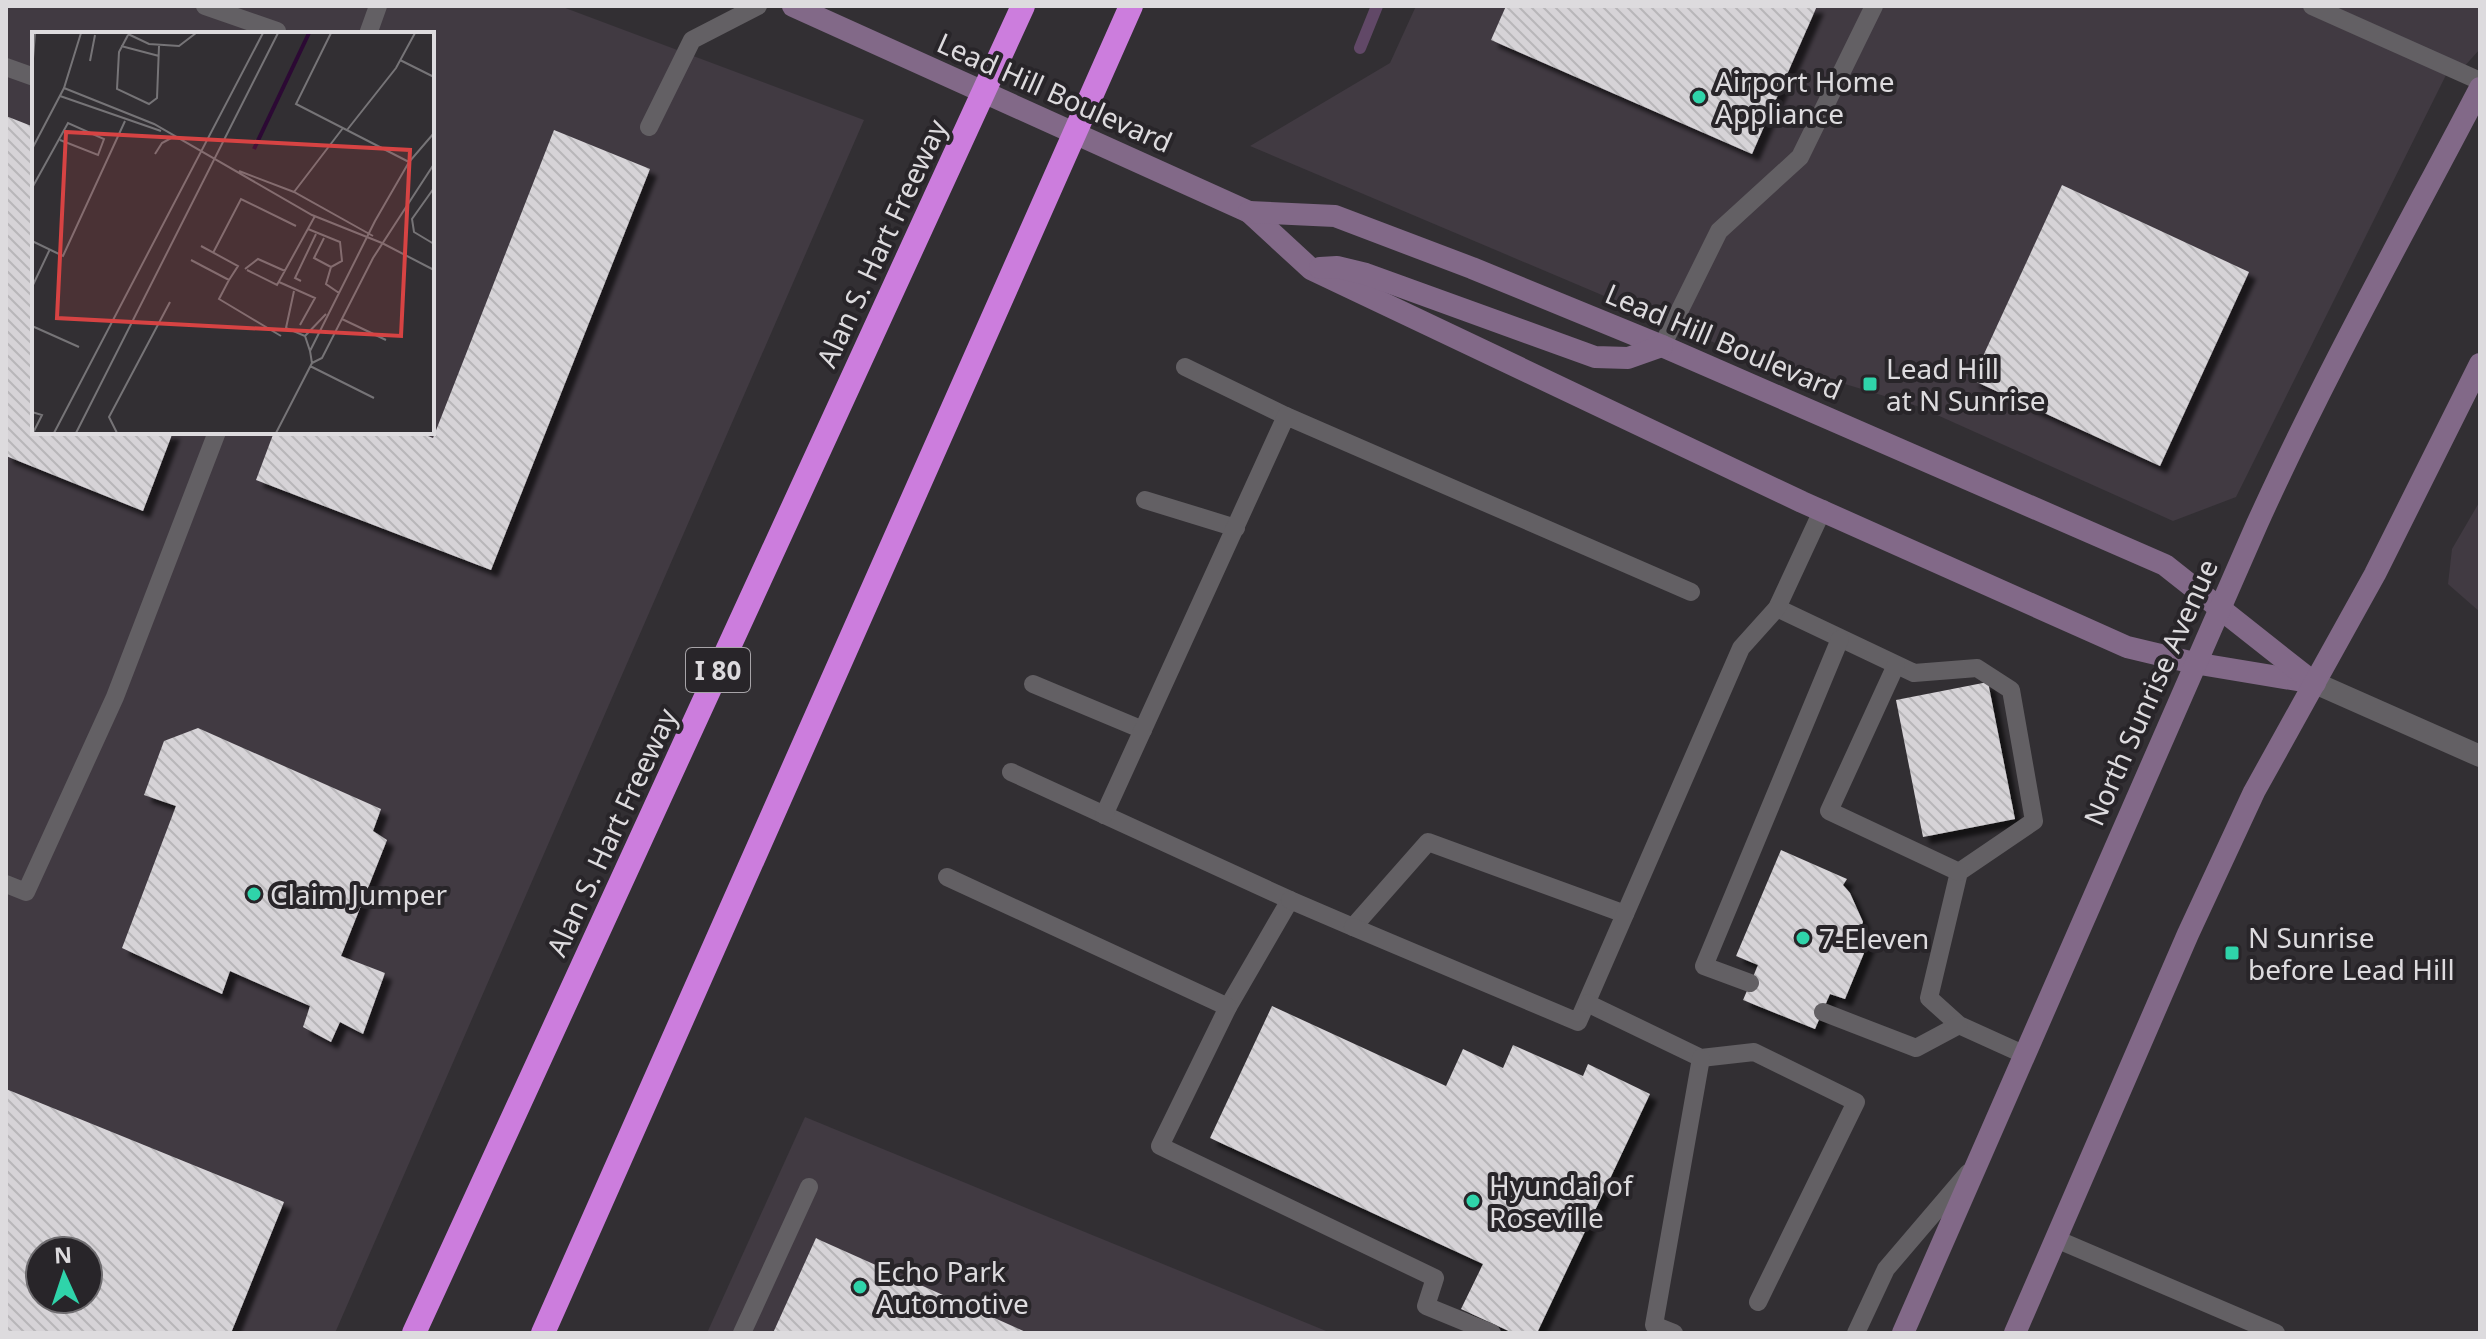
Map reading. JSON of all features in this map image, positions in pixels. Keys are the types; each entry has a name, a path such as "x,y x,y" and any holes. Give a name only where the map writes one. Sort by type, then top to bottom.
{"highway":[{"name":"Alan S. Hart Freeway","path":"414,1333 1023,6"},
{"path":"543,1333 1131,6"}],"main road":[{"name":"Lead Hill Boulevard","path":"793,6 1249,212 1311,269 1802,502 2127,647 2194,663 2315,683"},
{"name":"North Sunrise Avenue","path":"1903,1333 2194,663 2321,391 2480,88"},
{"name":"Lead Hill Boulevard","path":"1249,212 1335,216 1472,268 1662,346 2165,565 2315,683"},
{"path":"1311,269 1337,267 1366,274 1595,357 1628,358 1662,346"},
{"path":"2015,1333 2254,792 2375,574 2480,364"}],"street":[{"name":"Lead Hill Boulevard","path":"2315,683 2480,756"}],"lane":[{"path":"205,6 277,32"},
{"path":"369,32 378,6"},
{"path":"649,127 692,40 758,6"},
{"path":"1662,346 1719,231 1800,157 1874,6"},
{"path":"2312,6 2480,81"},
{"path":"6,67 32,76"},
{"path":"1185,367 1286,416 1691,592"},
{"path":"1104,815 1286,416"},
{"path":"6,884 26,892 115,697 216,434"},
{"path":"1145,500 1236,528"},
{"path":"1011,772 1290,900 1578,1022 1741,648 1777,608 1823,509"},
{"path":"1777,608 1914,673 1977,668 2011,690 2034,821 1959,872 1929,998 1959,1025 2023,1054"},
{"path":"1750,983 1704,966 1840,639"},
{"path":"1896,665 1829,811 1959,872"},
{"path":"1033,684 1143,730"},
{"path":"1353,927 1428,842 1625,914"},
{"path":"947,877 1228,1007"},
{"path":"1290,900 1228,1007 1160,1146 1435,1278 1426,1306 1492,1333"},
{"path":"1587,1003 1701,1058 1754,1052 1856,1102 1758,1302"},
{"path":"1823,1012 1916,1048 1959,1025"},
{"path":"1674,1333 1654,1325 1701,1058"},
{"path":"1856,1333 1886,1269 1977,1161"},
{"path":"742,1333 809,1187"},
{"path":"2056,1239 2276,1333"}],"shaded area":[{"path":"6,6 560,6 864,120 335,1333 6,1333"},
{"path":"1416,6 2480,6 2480,49 2454,78 2446,75 2236,497 2173,521 1917,406 1727,348 1250,146 1390,63"},
{"path":"2480,501 2480,612 2448,584 2452,549"},
{"path":"805,1117 1331,1333 707,1333"}],"building":[{"name":"Airport Home Appliance","path":"1506,6 1817,6 1752,154 1491,40"},
{"path":"6,116 32,126 32,434 172,434 143,511 6,456"},
{"path":"554,130 650,169 491,570 256,480 273,434 423,434 433,438"},
{"path":"2062,185 2249,272 2160,466 1972,380"},
{"path":"1988,682 2015,819 1923,837 1896,700"},
{"name":"Claim Jumper","path":"198,728 381,809 373,831 387,840 341,956 385,973 363,1034 340,1022 331,1042 303,1027 310,1006 230,971 222,994 122,948 176,806 144,795 164,741"},
{"name":"7-Eleven","path":"1781,850 1847,879 1843,885 1863,922 1857,936 1869,941 1845,999 1830,994 1815,1029 1743,1000 1758,965 1736,956"},
{"name":"Hyundai of Roseville","path":"1272,1006 1446,1086 1463,1049 1503,1068 1513,1045 1583,1076 1588,1064 1650,1094 1537,1333 1513,1333 1461,1309 1483,1264 1210,1138"},
{"path":"6,1089 284,1202 231,1333 6,1333"},
{"name":"Echo Park Automotive","path":"816,1238 822,1241 1028,1333 773,1333"}],"waterway":[{"path":"1360,48 1377,6"}],"place":[{"name":"Airport Home Appliance","path":"1699,97"},
{"name":"Lead Hill at N Sunrise","path":"1870,384"},
{"name":"Claim Jumper","path":"254,894"},
{"name":"7-Eleven","path":"1803,938"},
{"name":"N Sunrise before Lead Hill","path":"2232,953"},
{"name":"Hyundai of Roseville","path":"1473,1201"},
{"name":"Echo Park Automotive","path":"860,1287"}]}
